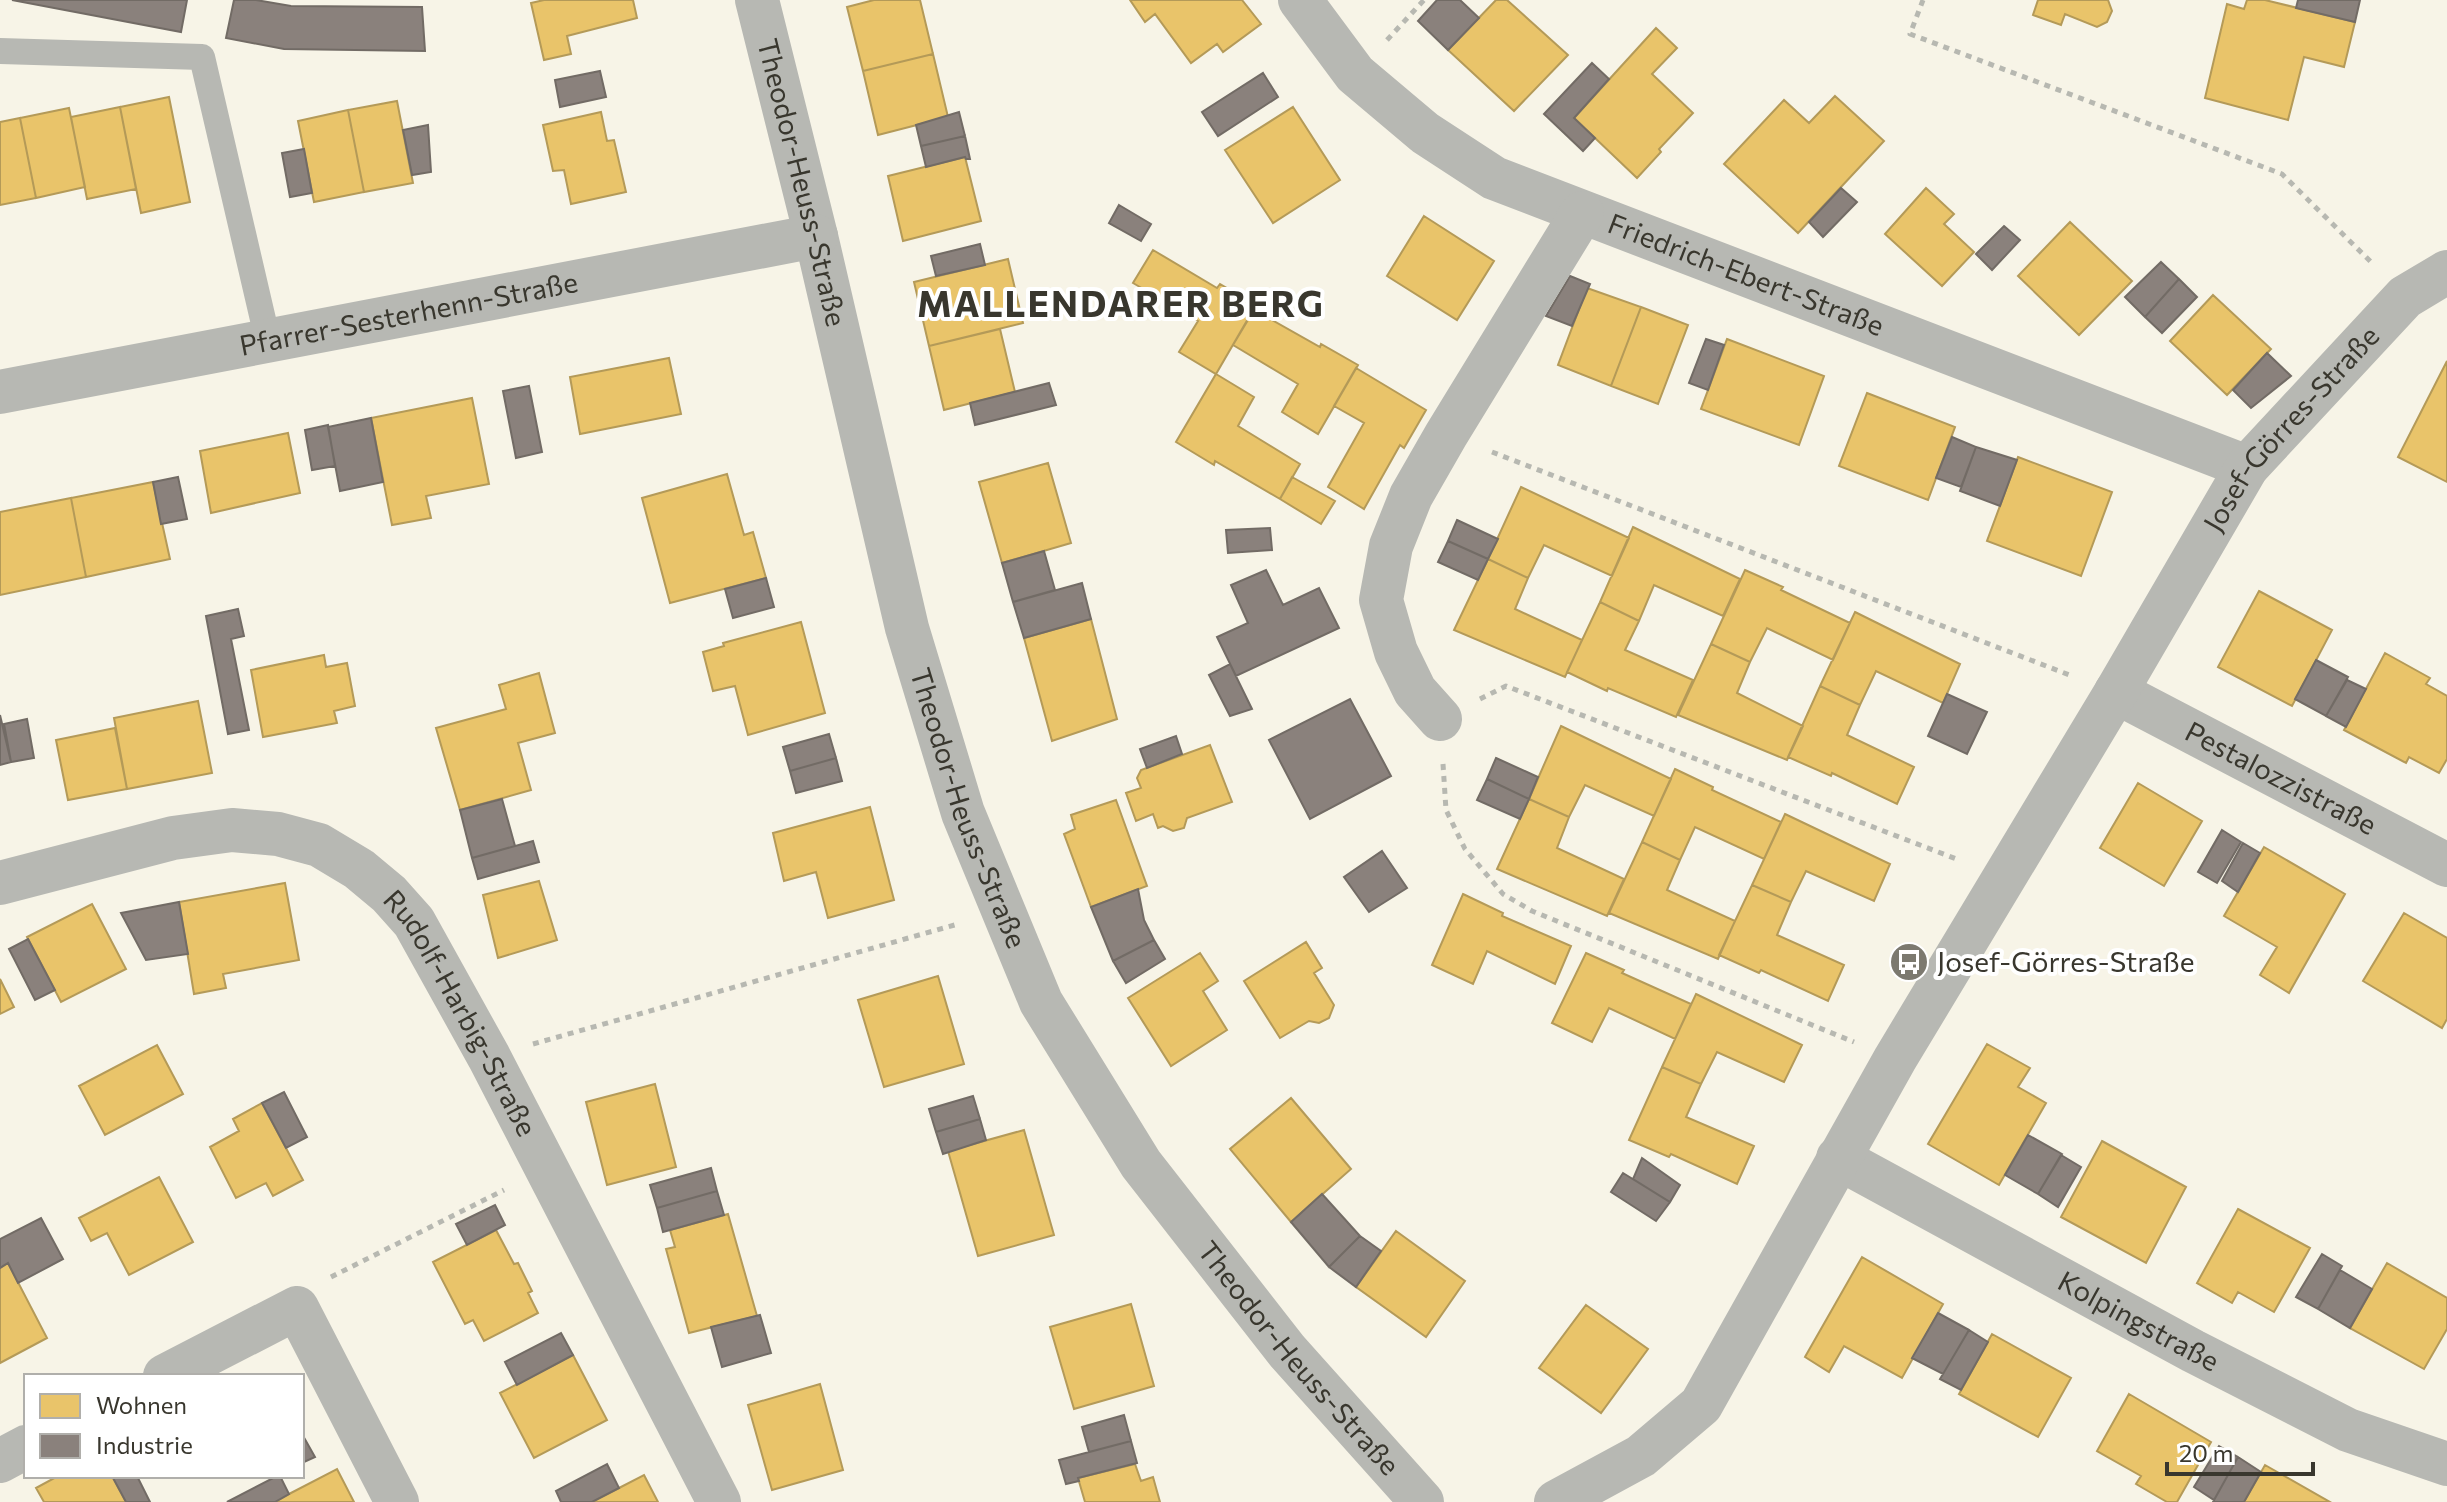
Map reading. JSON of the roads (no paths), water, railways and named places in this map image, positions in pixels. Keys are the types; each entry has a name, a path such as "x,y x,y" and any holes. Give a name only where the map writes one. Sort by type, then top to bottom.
{"street":[{"name":"Theodor-Heuss-Straße","path":"757,0 816,236 907,628 963,813 1041,1002 1141,1164 1287,1351 1422,1502"},
{"name":"Friedrich-Ebert-Straße","path":"1300,0 1355,74 1425,133 1494,178 2247,467"},
{"path":"1440,719 1415,691 1396,652 1381,600 1391,546 1411,496 1582,213"},
{"name":"Pfarrer-Sesterhenn-Straße","path":"0,392 816,236"},
{"name":"Josef-Görres-Straße","path":"1556,1502 1641,1456 1701,1405 1895,1059 2247,467 2405,297 2447,272"},
{"name":"Pestalozzistraße","path":"2116,692 2447,865"},
{"name":"Rudolf-Harbig-Straße","path":"0,883 173,838 232,830 278,834 319,845 359,869 379,886 414,922 489,1057 719,1502"},
{"name":"Kolpingstraße","path":"1838,1158 2193,1351 2348,1430 2447,1464"},
{"path":"169,1374 297,1308 397,1502"},
{"path":"0,1461 24,1448"}],"lane":[{"path":"0,51 202,57 268,341"}],"place":[{"name":"Josef-Görres-Straße","path":"1909,962"}],"district":[{"name":"MALLENDARER BERG","path":"1121,304"}]}
